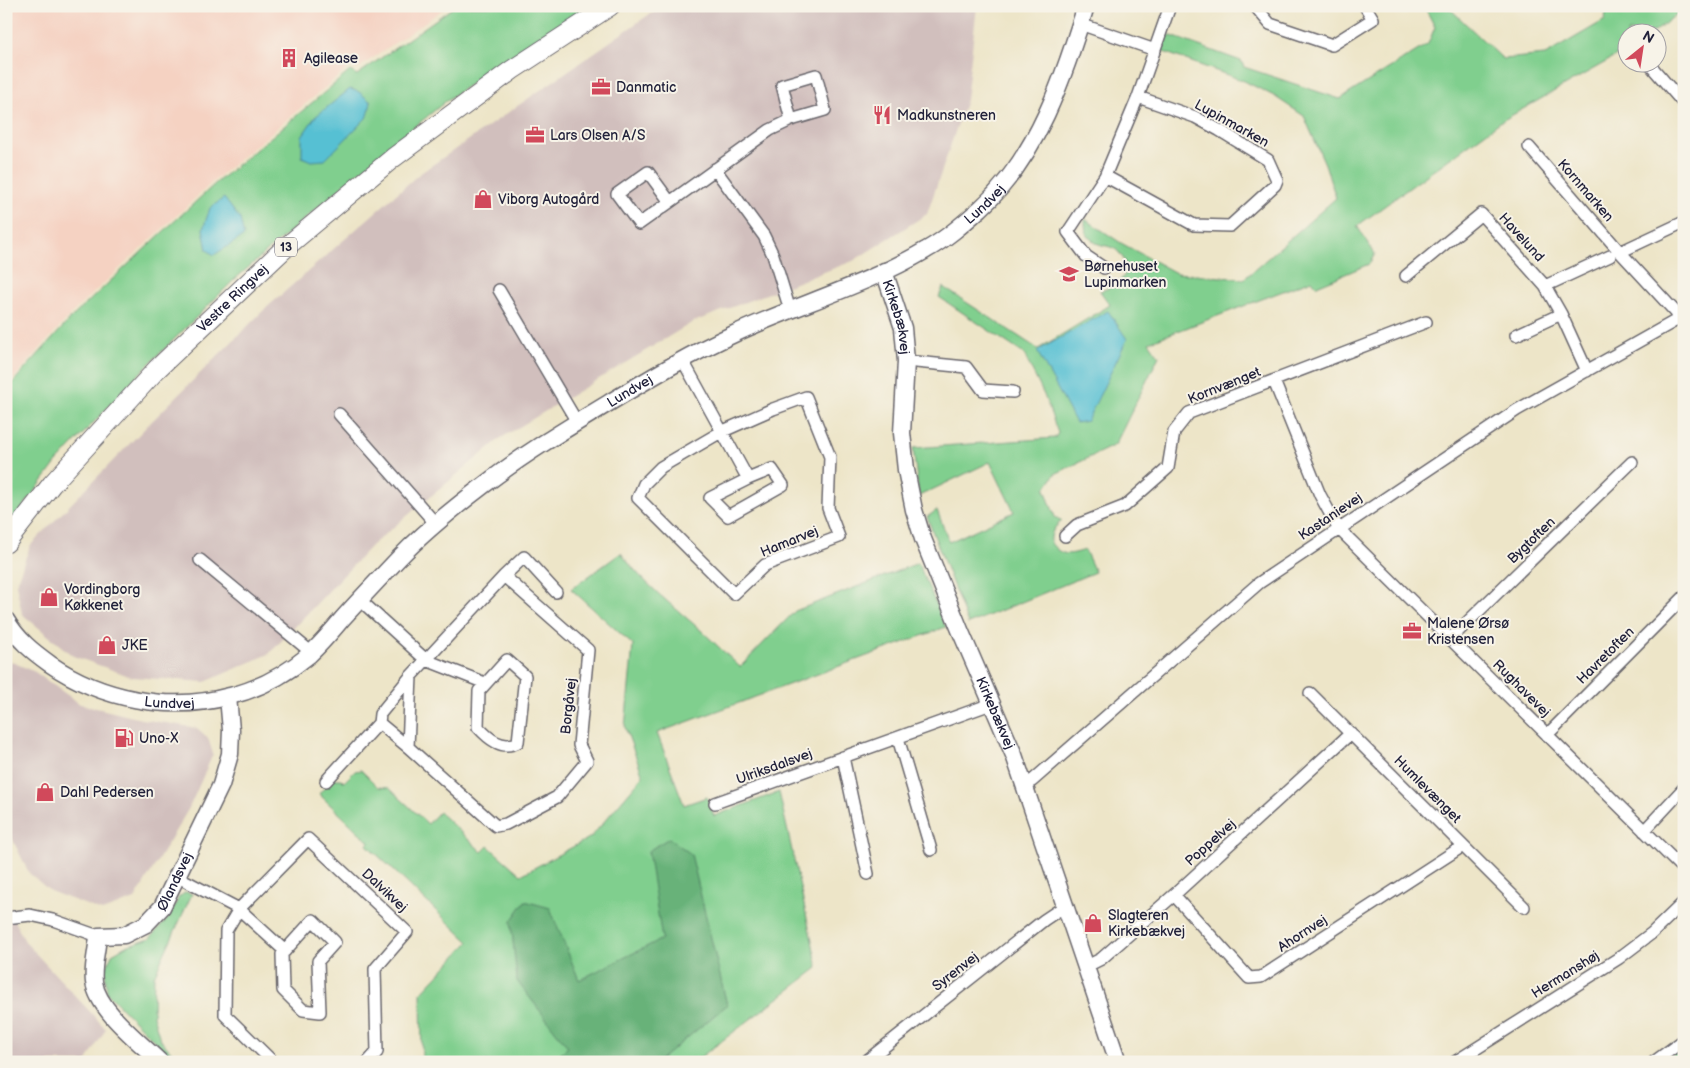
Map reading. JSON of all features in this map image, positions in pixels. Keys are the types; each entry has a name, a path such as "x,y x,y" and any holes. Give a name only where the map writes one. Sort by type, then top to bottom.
{"main road":[{"name":"Vestre Ringvej","path":"7,544 52,484 98,431 157,369 286,248 393,158 512,70 610,6"}],"street":[{"name":"Lundvej","path":"6,641 28,649 67,675 101,691 135,700 191,703 228,697 262,685 287,671 312,653 403,554 436,524 485,484 577,422 682,359 735,333 884,272 927,250 956,229 1007,180 1028,148 1045,117 1060,82 1086,6"},
{"path":"1104,268 1086,256 1068,232 1105,176 1138,97 1170,6"},
{"path":"1255,6 1270,24 1332,45 1373,20 1365,6"},
{"path":"1080,24 1155,50"},
{"path":"1656,72 1684,104"},
{"path":"670,202 648,172 617,194 639,224 670,202 715,169 770,130 791,120 826,110 816,76 782,85 791,120"},
{"name":"Lupinmarken","path":"1105,176 1194,225 1230,226 1275,185 1277,180 1268,160 1195,117 1138,97"},
{"name":"Kornmarken","path":"1529,147 1615,254 1680,319 1684,330"},
{"path":"715,169 764,236 773,255 790,310"},
{"name":"Havelund","path":"1406,276 1481,214 1545,286 1561,314 1587,371"},
{"path":"1545,286 1684,222"},
{"name":"Kirkebækvej","path":"884,272 903,328 906,361 902,433 906,470 914,510 923,540 1014,755 1118,1062"},
{"path":"500,290 577,422"},
{"path":"1516,336 1561,314"},
{"name":"Kastanievej","path":"1024,784 1032,781 1259,583 1338,528 1517,410 1680,319"},
{"name":"Kornvænget","path":"1065,536 1077,525 1125,506 1168,468 1174,432 1189,413 1426,322"},
{"path":"682,359 748,479"},
{"name":"Kirkebækvej","path":"906,361 966,367 983,390 1013,392"},
{"name":"Kornvænget","path":"1274,380 1320,495 1338,528"},
{"name":"Hamarvej","path":"806,397 830,457 828,508 840,537 764,565 734,594 638,498 644,484 661,467 721,432 806,397"},
{"path":"339,414 436,524"},
{"name":"Bygtoften","path":"1450,639 1632,462"},
{"path":"772,469 783,485 728,516 710,498 740,483 748,479 772,469"},
{"name":"Rughavevej","path":"1338,528 1684,870"},
{"path":"326,781 380,723 380,714 426,660 524,557 556,592"},
{"path":"200,560 312,653"},
{"name":"Borgåvej","path":"380,723 496,826 506,824 557,797 587,761 578,745 588,650 504,576"},
{"name":"Havretoften","path":"1547,735 1684,597"},
{"path":"360,600 426,660 485,683"},
{"name":"Lundvej","path":"6,620 13,632 28,649"},
{"path":"507,660 525,676 518,742 513,745 492,742 478,727 479,691 485,683 507,660"},
{"path":"408,747 412,676"},
{"name":"Humlevænget","path":"1310,693 1524,907"},
{"name":"Ølandsvej","path":"6,918 30,915 53,920 98,936 124,935 146,924 162,907 221,785 230,754 231,730 228,697"},
{"name":"Ulriksdalsvej","path":"715,803 991,704"},
{"name":"Poppelvej","path":"1085,967 1101,959 1174,895 1351,733"},
{"path":"898,738 932,850"},
{"path":"843,757 868,874"},
{"path":"1644,831 1684,788"},
{"name":"Dalvikvej","path":"272,1062 225,1015 226,931 239,909 308,839 407,932 375,969 377,1052 368,1062"},
{"name":"Ahornvej","path":"1174,895 1249,978 1260,977 1463,846"},
{"path":"178,877 239,909 285,951"},
{"name":"Hermanshøj","path":"1455,1062 1619,958 1652,933 1684,902"},
{"name":"Syrenvej","path":"865,1062 1044,920 1059,910 1066,908"},
{"path":"313,920 335,942 318,961 320,1012 303,1010 283,990 282,954 285,951 313,920"},
{"path":"98,936 94,983 102,1002 117,1020 160,1062"},
{"path":"1654,1062 1684,1040"}],"shaded area":[{"path":"6,6 448,6 356,70 352,65 216,179 73,312 6,387"},
{"path":"670,6 977,6 966,100 927,214 853,261 693,322 501,438 372,545 269,654 205,682 132,677 73,656 22,614 16,584 30,546 264,310 418,175 650,14"},
{"path":"8,660 35,672 80,704 141,719 197,728 208,738 213,754 189,808 135,899 102,911 50,891 29,873 6,826 6,661"},
{"path":"6,906 26,943 106,1029 86,1062 6,1062"}],"green space":[{"path":"455,6 589,6 451,97 351,179 235,279 135,378 56,463 6,530 6,390 73,316 217,182 350,71 357,75"},
{"path":"1424,6 1447,6 1503,59 1545,55 1605,20 1607,6 1684,6 1667,22 1618,22 1618,55 1500,122 1357,226 1375,254 1369,264 1317,286 1312,280 1149,342 1159,356 1115,445 1055,474 1045,489 1055,517 1062,521 1053,530 1051,543 1058,551 1066,554 1085,550 1095,572 968,624 927,517 937,510 949,542 1014,512 990,462 919,496 913,448 1055,438 1058,433 1044,395 1024,354 939,297 943,287 1038,349 1110,305 1100,291 1111,287 1125,275 1126,264 1118,251 1095,243 1090,239 1086,231 1085,219 1121,243 1176,273 1244,279 1336,198 1325,164 1304,116 1274,96 1244,81 1161,51 1166,34 1241,61 1244,67 1340,99 1428,44 1435,27"},
{"path":"621,553 639,575 740,667 795,611 918,563 946,627 657,733 684,805 707,797 714,816 779,792 818,968 694,1062 422,1062 421,993 469,942 367,845 369,842 319,794 332,779 341,779 344,782 355,771 361,770 378,787 389,788 428,824 439,812 482,852 488,846 521,875 591,837 643,776 625,727 633,645 571,589"},
{"path":"669,838 691,854 727,1005 658,1062 550,1062 568,1047 517,981 511,921 525,901 550,908 579,980 662,939 648,851"},
{"path":"186,892 192,894 154,976 153,1016 160,1039 178,1060 174,1061 107,993 105,970 112,954 126,946 150,938 169,917 179,897"},
{"path":"1684,1046 1684,1062 1663,1062"}],"water":[{"path":"350,89 359,92 371,102 368,116 325,160 311,161 302,157 302,136 315,117"},
{"path":"224,198 240,219 244,236 214,255 207,250 203,229 210,208"},
{"path":"1108,311 1127,339 1087,421 1076,423 1037,351"}],"place":[{"name":"Agilease","path":"289,58"},
{"name":"Danmatic","path":"601,87"},
{"name":"Madkunstneren","path":"882,115"},
{"name":"Lars Olsen A/S","path":"535,135"},
{"name":"Viborg Autogård","path":"483,199"},
{"name":"Børnehuset Lupinmarken","path":"1069,274"},
{"name":"Vordingborg Køkkenet","path":"49,597"},
{"name":"Malene Ørsø Kristensen","path":"1412,631"},
{"name":"JKE","path":"107,645"},
{"name":"Uno-X","path":"124,738"},
{"name":"Dahl Pedersen","path":"45,792"},
{"name":"Slagteren Kirkebækvej","path":"1093,923"}]}
